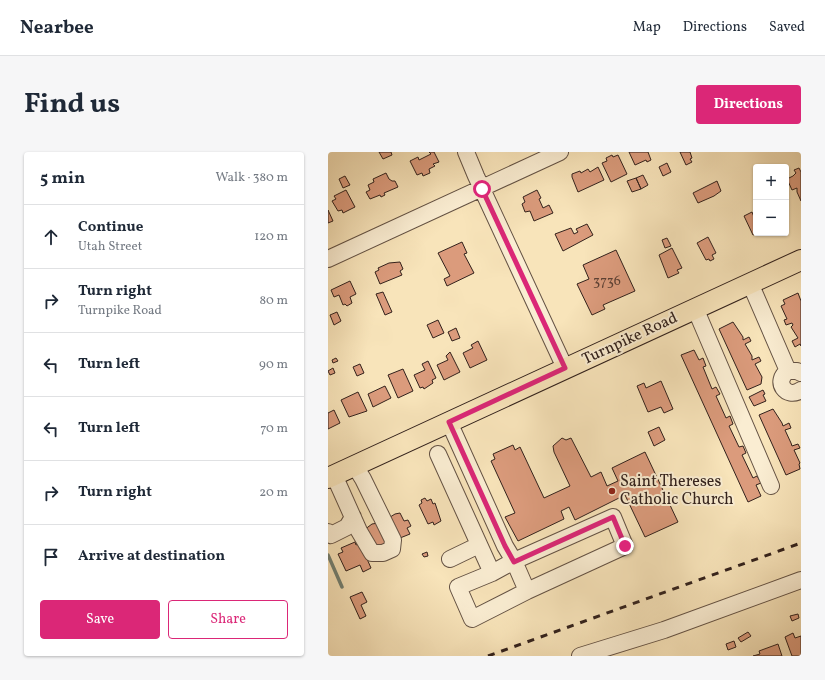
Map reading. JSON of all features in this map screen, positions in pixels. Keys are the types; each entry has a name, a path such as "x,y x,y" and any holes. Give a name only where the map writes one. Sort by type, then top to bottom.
{"main road":[{"name":"Turnpike Road","path":"331,476 801,260"}],"street":[{"path":"466,152 565,368"},
{"path":"328,259 560,152"},
{"path":"750,283 795,372 782,377 782,386 788,393 800,394"},
{"path":"695,308 771,486"},
{"path":"449,422 527,591"},
{"path":"438,454 492,572"},
{"path":"331,476 372,553 383,553 392,549 393,540 355,466"},
{"path":"447,476 468,466"},
{"path":"328,532 332,535 347,527 353,517"},
{"path":"613,517 625,546 527,591 472,619 458,587 492,572 613,517"},
{"path":"450,559 479,545"},
{"path":"580,656 664,630 801,580"}],"building":[{"path":"379,152 391,152 392,155 383,159"},
{"path":"429,152 434,152 439,162 433,164 435,166 429,169 430,173 423,176 422,173 417,175 410,161 418,157 419,160 431,154"},
{"path":"629,152 648,152 651,160 647,162 646,160 635,165"},
{"path":"680,152 690,152 692,158 690,159 692,162 686,165"},
{"path":"612,155 613,157 618,155 627,174 611,182 602,163 607,161 606,158"},
{"path":"667,163 671,172 663,176 659,167"},
{"path":"598,167 604,180 578,192 572,174 580,171 581,173 588,169 590,172"},
{"path":"799,168 801,172 801,201 797,188 792,190 789,183 789,178 796,173 794,170"},
{"path":"386,173 389,179 395,181 398,187 384,193 385,195 381,197 380,195 370,199 366,192 370,190 368,185 374,182 373,179"},
{"path":"643,175 648,185 641,189 636,178"},
{"path":"345,176 350,185 343,188 339,179"},
{"path":"636,178 641,189 632,192 627,181"},
{"path":"717,181 721,191 698,203 693,193"},
{"path":"346,190 355,207 343,213 342,210 338,211 332,201 336,199 334,196"},
{"path":"537,190 541,198 539,199 543,208 549,205 553,213 534,221 530,211 525,212 522,204 525,202 523,197"},
{"path":"328,210 333,221 328,223"},
{"path":"752,212 753,235 744,216"},
{"path":"587,224 593,235 563,251 555,234 571,228 574,234 578,232 576,229"},
{"path":"708,237 716,253 712,255 714,259 710,261 709,259 706,260 697,243"},
{"path":"667,238 671,246 665,248 662,240"},
{"path":"462,242 467,253 464,254 474,273 447,286 444,279 450,276 438,253"},
{"path":"672,248 682,268 677,270 679,273 668,278 659,255"},
{"path":"616,250 635,291 603,305 605,309 592,315 577,284 589,279 583,265"},
{"path":"400,262 403,269 400,271 402,275 380,284 375,272 379,270 378,268 389,263"},
{"path":"350,281 356,294 350,297 352,303 347,306 345,304 343,305 339,295 334,297 331,290"},
{"path":"383,292 392,312 385,315 376,294"},
{"path":"798,293 801,301 801,346 800,344 795,347 792,341 798,338 791,327 793,325 792,323 786,325 784,320 787,319 781,306 785,304 783,300"},
{"path":"337,312 341,321 334,325 330,315"},
{"path":"438,320 444,333 433,338 427,325"},
{"path":"733,322 743,337 743,340 749,337 751,341 745,344 752,356 752,360 759,357 761,361 755,364 762,377 761,384 747,390 719,329"},
{"path":"456,328 460,338 452,341 448,332"},
{"path":"478,341 487,360 470,368 463,353 473,348 471,345"},
{"path":"694,350 699,360 703,358 706,366 703,367 712,389 716,387 720,394 716,396 726,418 730,416 733,424 729,426 739,447 743,446 746,453 742,455 753,478 757,476 761,483 756,485 761,496 748,502 681,355"},
{"path":"450,352 460,372 444,380 437,365 448,360 446,356"},
{"path":"336,358 338,361 333,363 332,360"},
{"path":"428,361 436,378 432,380 433,383 424,389 423,387 420,388 414,375 425,370 422,364"},
{"path":"360,364 364,373 357,376 353,367"},
{"path":"333,368 335,373 330,375 328,371"},
{"path":"403,369 413,391 398,398 388,375"},
{"path":"661,381 673,409 664,413 661,407 648,412 637,386 644,383 646,388"},
{"path":"385,386 391,398 373,407 368,394"},
{"path":"763,390 765,394 763,395 766,401 754,406 749,397"},
{"path":"358,392 367,411 349,417 341,400"},
{"path":"773,409 783,426 789,423 791,428 785,430 792,446 798,444 800,448 794,450 800,463 800,469 786,475 759,415"},
{"path":"334,410 340,423 328,429 328,413"},
{"path":"659,427 665,440 654,446 648,432"},
{"name":"Saint Thereses Catholic Church","path":"562,438 566,440 571,438 591,477 601,472 607,486 618,481 612,468 645,452 678,522 645,537 625,495 575,520 569,507 561,511 564,519 518,541 505,517 515,513 491,461 495,459 493,454 513,445 515,450 520,447 544,498 570,486 554,452 553,446"},
{"path":"425,498 427,501 431,499 433,504 435,503 441,521 434,525 433,522 428,524 419,505 422,503 421,500"},
{"path":"400,513 404,521 408,520 411,526 407,528 410,534 400,538 387,519"},
{"path":"378,523 387,544 377,549 364,530 372,524"},
{"path":"355,542 356,545 360,543 371,568 363,572 360,565 346,571 338,554 343,552 341,548"},
{"path":"427,552 428,556 424,557 422,554"},
{"path":"362,592 367,602 361,605 366,616 360,619 350,597"},
{"path":"798,614 799,618 792,621 790,616"},
{"path":"748,632 751,636 741,642 738,638"},
{"path":"793,633 795,638 801,636 801,655 799,656 792,656 785,637"},
{"path":"734,641 736,647 728,650 726,644"},
{"path":"778,644 782,656 753,656 760,654 759,651"}],"waterway":[{"path":"328,555 342,587"}],"railway":[{"path":"488,656 801,543"}],"place":[{"name":"Saint Thereses Catholic Church","path":"612,491"}],"route":[{"path":"482,189 565,368 449,422 505,546 514,562 613,517 625,546"}]}
